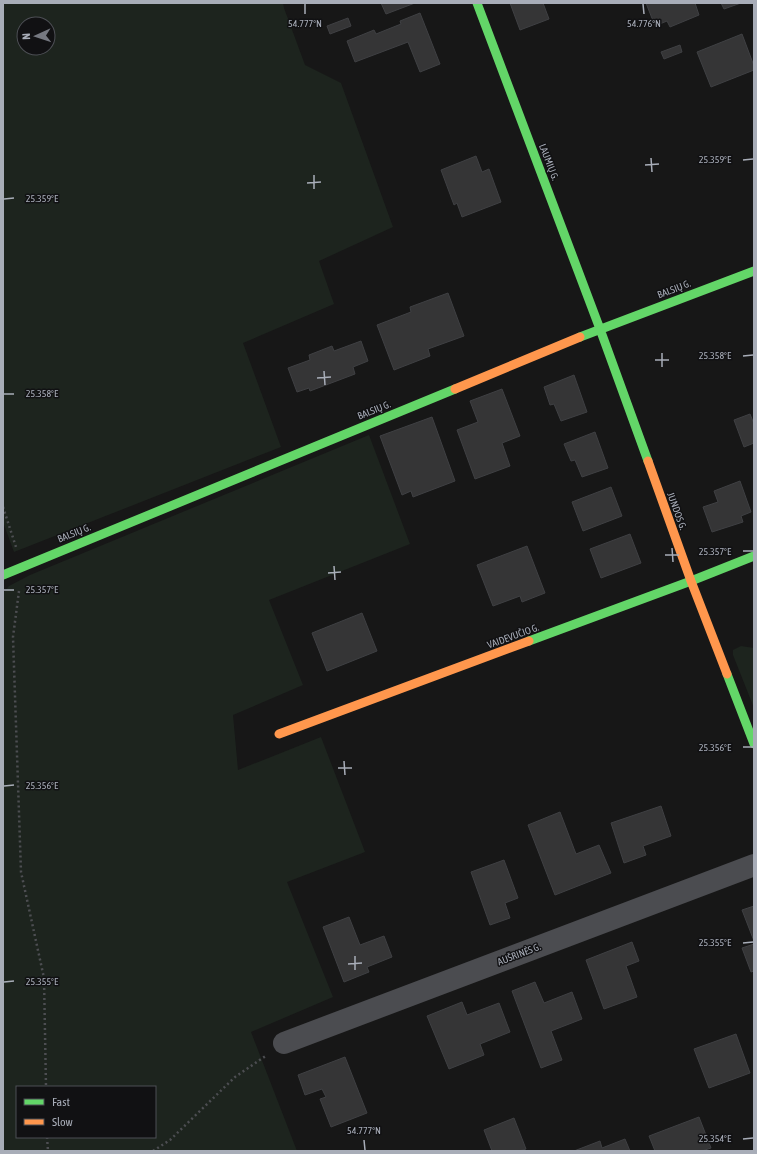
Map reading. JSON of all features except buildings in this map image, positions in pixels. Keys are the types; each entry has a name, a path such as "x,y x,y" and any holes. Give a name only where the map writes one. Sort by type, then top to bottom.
{"street":[{"name":"LAUMIŲ G.","path":"477,3 600,330"},
{"name":"BALSIŲ G.","path":"3,575 600,330 754,270"},
{"name":"JUNDOS G.","path":"600,330 691,581 754,744"},
{"name":"VAIDEVUČIO G.","path":"279,734 691,581 754,556"},
{"name":"AUŠRINĖS G.","path":"284,1043 754,865"}],"path":[{"path":"3,508 22,566 13,637 21,872 44,978 46,1086"},
{"path":"154,1151 170,1140 235,1077 284,1043"},
{"path":"47,1138 48,1151"}],"shaded area":[{"path":"3,3 283,3 305,65 341,83 393,227 319,261 334,304 243,343 281,447 14,552 3,522"},
{"path":"369,435 410,544 269,600 303,685 233,715 238,770 321,737 365,852 287,882 333,997 251,1032 297,1151 4,1151 3,593 9,586 30,575"},
{"path":"741,646 754,648 754,708 733,655 733,650"}],"traffic: fast":[{"path":"477,3 600,329 648,461"},
{"path":"580,337 754,271"},
{"path":"3,575 455,389"},
{"path":"529,641 754,556"},
{"path":"727,674 754,744"}],"traffic: slow":[{"path":"455,389 580,337"},
{"path":"648,461 691,581 727,674"},
{"path":"279,734 529,641"}]}
